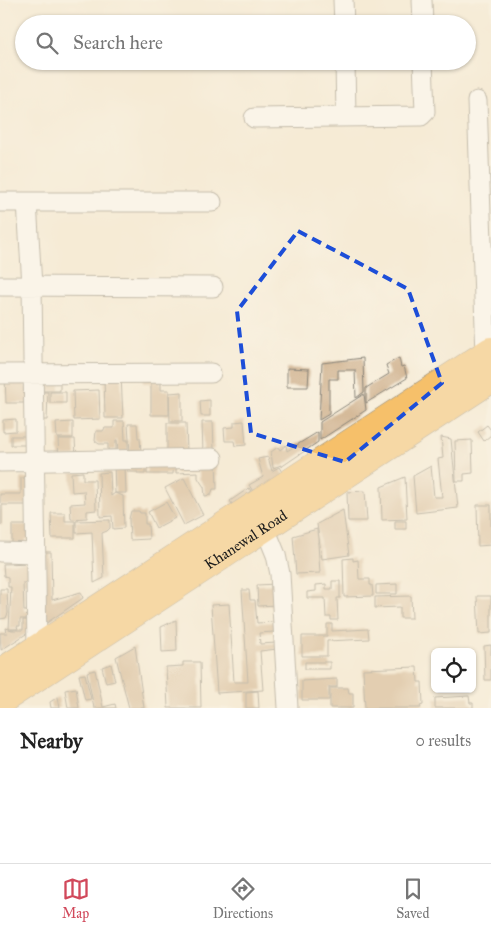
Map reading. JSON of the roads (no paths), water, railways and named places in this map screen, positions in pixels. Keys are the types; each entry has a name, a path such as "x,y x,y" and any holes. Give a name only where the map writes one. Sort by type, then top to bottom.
{"main road":[{"name":"Khanewal Road","path":"0,701 265,528 489,362"},
{"name":"Khanewal Road","path":"0,674 489,362"}],"street":[{"path":"343,0 344,15"},
{"path":"422,0 423,15"},
{"path":"344,70 346,117"},
{"path":"254,118 421,116 425,112 424,70"},
{"path":"477,101 489,362"},
{"path":"0,202 212,202"},
{"path":"27,202 32,286 37,649"},
{"path":"0,286 213,287"},
{"path":"0,374 211,373"},
{"path":"0,462 213,458"},
{"path":"265,528 276,555 280,574 288,708"},
{"path":"0,552 36,553"}]}
